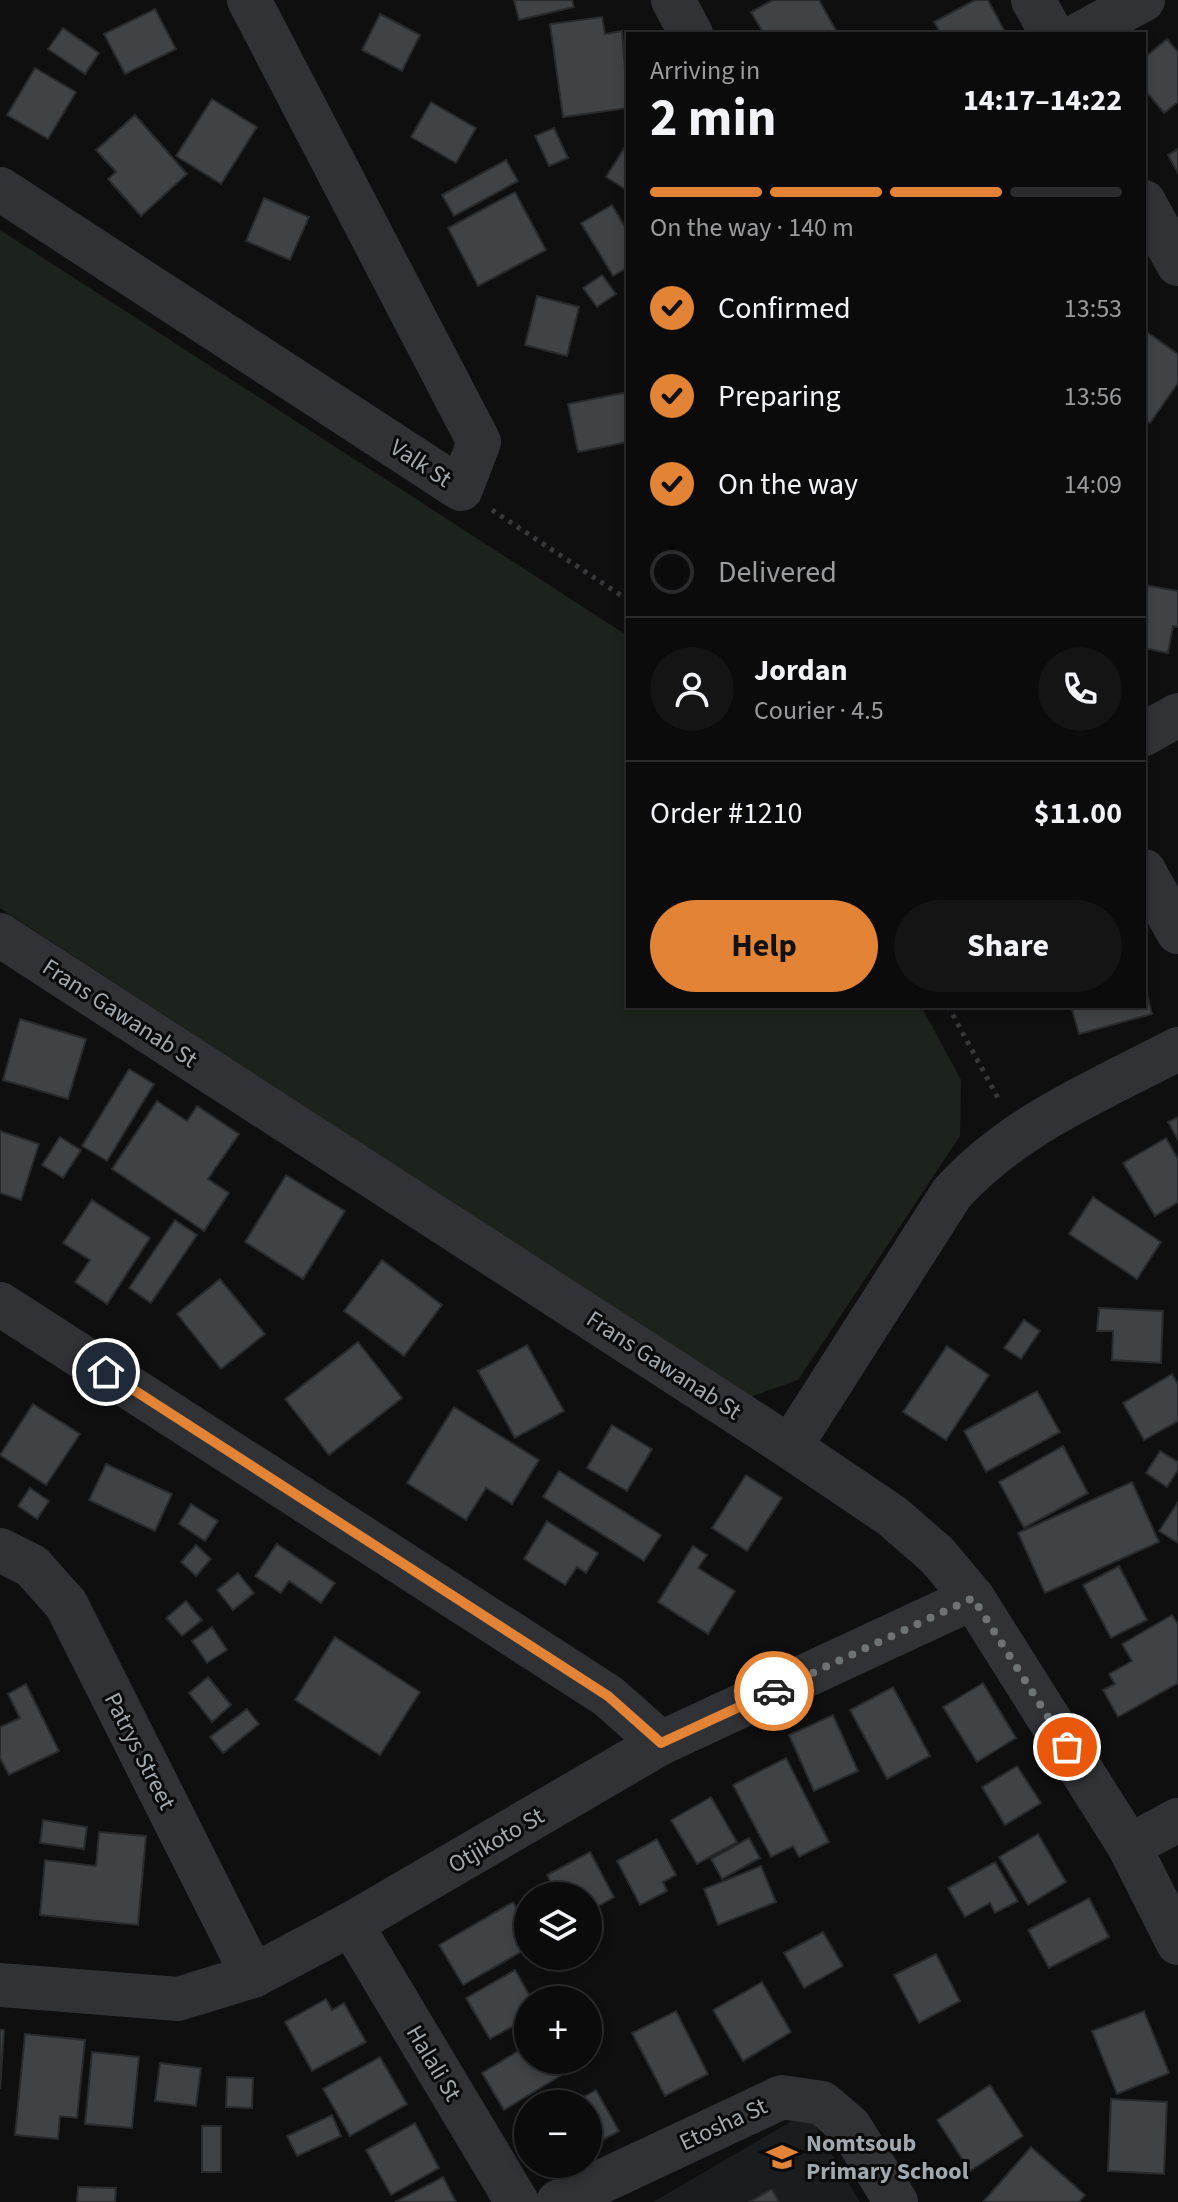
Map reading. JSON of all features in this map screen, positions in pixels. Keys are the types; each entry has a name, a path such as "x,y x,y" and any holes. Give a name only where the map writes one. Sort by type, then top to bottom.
{"street":[{"name":"Valk St","path":"0,189 461,489 479,442 249,0"},
{"path":"673,0 690,32"},
{"path":"1033,0 1051,32"},
{"path":"1084,32 1143,0"},
{"path":"1146,206 1178,264"},
{"path":"1146,733 1178,715"},
{"path":"1146,875 1178,932"},
{"name":"Frans Gawanab St","path":"0,935 892,1516 937,1555 973,1598 1129,1846 1178,1943"},
{"path":"790,1447 952,1193 979,1164 1017,1133 1178,1049"},
{"path":"0,1304 608,1696 661,1743"},
{"name":"Patrys Street","path":"0,1550 32,1566 66,1604 253,1976"},
{"name":"Otjikoto St","path":"0,1985 178,1999 253,1976 351,1924 661,1743 973,1598"},
{"path":"1129,1846 1178,1820"},
{"name":"Halali St","path":"351,1924 517,2202"},
{"name":"Etosha St","path":"558,2202 782,2097 822,2103 850,2127 896,2202"}],"path":[{"path":"461,489 626,599"},
{"path":"949,1008 1017,1133"}],"shaded area":[{"path":"0,230 626,635 626,1008 922,1008 961,1080 960,1136 798,1380 750,1397 0,908"},
{"name":"Nomtsoub Primary School","path":"807,2112 860,2202 653,2202"}],"building":[{"path":"514,0 572,0 574,7 519,20"},
{"path":"773,0 819,0 837,32 763,32 751,12"},
{"path":"975,0 988,0 1005,32 940,32 934,22"},
{"path":"155,9 176,49 125,74 104,34"},
{"path":"380,14 420,35 402,71 362,50"},
{"path":"602,17 605,34 622,31 626,108 563,117 550,24"},
{"path":"63,28 99,53 85,74 48,49"},
{"path":"1167,39 1178,52 1178,102 1164,113 1146,91 1146,56"},
{"path":"35,68 76,92 48,139 7,115"},
{"path":"212,99 257,127 221,184 176,156"},
{"path":"431,102 476,128 456,163 411,137"},
{"path":"135,115 187,174 141,216 108,179 116,172 96,150"},
{"path":"554,128 568,158 549,166 535,136"},
{"path":"626,145 626,190 606,177"},
{"path":"1178,149 1178,173 1168,155"},
{"path":"506,160 518,181 454,216 442,195"},
{"path":"515,192 546,250 478,286 448,228"},
{"path":"264,198 309,217 290,260 246,241"},
{"path":"612,205 626,229 626,268 613,276 581,223"},
{"path":"602,275 616,294 597,307 583,288"},
{"path":"537,296 579,307 567,356 525,345"},
{"path":"1146,331 1178,354 1178,383 1150,423 1146,420"},
{"path":"626,392 626,442 578,452 568,404"},
{"path":"1146,585 1178,591 1178,627 1173,626 1168,653 1146,648"},
{"path":"1146,992 1152,1014 1079,1034 1072,1008 1146,1008"},
{"path":"20,1019 86,1039 68,1099 3,1080"},
{"path":"129,1069 154,1084 107,1161 82,1146"},
{"path":"157,1101 187,1121 197,1106 239,1134 208,1179 229,1193 204,1231 112,1169"},
{"path":"1178,1117 1178,1140 1168,1122"},
{"path":"0,1131 39,1144 21,1200 0,1193"},
{"path":"60,1137 81,1150 63,1178 42,1165"},
{"path":"1166,1138 1178,1159 1178,1202 1155,1216 1123,1163"},
{"path":"286,1175 345,1211 303,1279 245,1242"},
{"path":"1093,1197 1161,1242 1137,1279 1069,1234"},
{"path":"92,1200 150,1238 107,1304 75,1282 90,1260 63,1243"},
{"path":"175,1220 197,1235 151,1303 129,1288"},
{"path":"382,1260 442,1305 404,1356 344,1311"},
{"path":"220,1279 265,1334 221,1369 177,1314"},
{"path":"1099,1308 1163,1311 1161,1363 1112,1360 1113,1331 1097,1331"},
{"path":"1024,1320 1040,1331 1021,1359 1004,1348"},
{"path":"358,1342 402,1398 329,1455 285,1399"},
{"path":"527,1345 564,1411 515,1438 478,1371"},
{"path":"947,1346 989,1375 946,1440 903,1412"},
{"path":"1172,1374 1178,1384 1178,1421 1144,1440 1123,1403"},
{"path":"1037,1391 1060,1432 986,1472 964,1431"},
{"path":"33,1404 80,1434 46,1485 0,1455"},
{"path":"454,1407 539,1460 512,1504 486,1488 466,1520 407,1483"},
{"path":"612,1425 652,1449 627,1491 587,1468"},
{"path":"1063,1446 1088,1493 1024,1528 999,1482"},
{"path":"1160,1451 1178,1462 1178,1470 1167,1487 1146,1473"},
{"path":"106,1464 172,1494 155,1531 89,1500"},
{"path":"559,1471 661,1535 644,1561 543,1497"},
{"path":"746,1475 782,1498 747,1551 712,1528"},
{"path":"1132,1482 1159,1542 1045,1593 1018,1533"},
{"path":"30,1488 49,1501 37,1519 18,1506"},
{"path":"1178,1502 1178,1543 1159,1531"},
{"path":"191,1504 218,1521 205,1541 179,1524"},
{"path":"547,1521 598,1553 586,1573 577,1567 565,1585 524,1559"},
{"path":"277,1544 335,1583 321,1603 289,1581 281,1593 255,1576"},
{"path":"196,1545 211,1559 196,1576 181,1562"},
{"path":"693,1546 707,1555 698,1568 735,1591 708,1634 658,1602"},
{"path":"1119,1566 1147,1620 1111,1638 1083,1585"},
{"path":"238,1573 254,1593 233,1610 217,1590"},
{"path":"186,1601 202,1620 182,1636 166,1618"},
{"path":"1172,1615 1178,1624 1178,1683 1118,1717 1103,1690 1115,1684 1109,1674 1132,1661 1122,1644"},
{"path":"212,1627 227,1650 207,1663 192,1641"},
{"path":"335,1637 420,1692 380,1755 295,1700"},
{"path":"208,1677 231,1705 212,1722 189,1693"},
{"path":"983,1683 1016,1738 977,1762 943,1707"},
{"path":"26,1684 59,1751 9,1775 0,1758 0,1727 20,1718 8,1694"},
{"path":"893,1687 930,1756 887,1779 850,1710"},
{"path":"247,1709 259,1724 223,1753 210,1737"},
{"path":"833,1715 858,1771 814,1791 789,1735"},
{"path":"786,1758 829,1842 799,1857 793,1846 771,1857 733,1785"},
{"path":"1017,1766 1041,1803 1005,1825 982,1787"},
{"path":"711,1797 737,1842 697,1864 671,1820"},
{"path":"43,1820 87,1827 84,1849 40,1843"},
{"path":"99,1832 146,1836 138,1925 40,1915 45,1860 96,1866"},
{"path":"1038,1834 1066,1882 1028,1905 999,1857"},
{"path":"749,1838 760,1858 722,1879 711,1859"},
{"path":"657,1839 676,1875 663,1882 667,1891 640,1905 617,1861"},
{"path":"590,1852 614,1897 602,1904 602,1882 551,1882 547,1875"},
{"path":"995,1862 1018,1901 995,1913 990,1903 965,1917 948,1888"},
{"path":"761,1866 776,1902 718,1925 704,1889"},
{"path":"1089,1898 1109,1937 1049,1968 1028,1930"},
{"path":"514,1904 514,1956 463,1985 439,1945"},
{"path":"823,1932 843,1966 804,1988 784,1953"},
{"path":"936,1954 960,2001 919,2023 894,1975"},
{"path":"515,1970 524,1986 514,1986 514,2026 490,2039 466,1998"},
{"path":"762,1982 791,2032 743,2061 713,2010"},
{"path":"326,1999 332,2010 344,2003 366,2042 312,2071 285,2022"},
{"path":"676,2011 708,2074 665,2096 632,2033"},
{"path":"1144,2011 1169,2073 1117,2094 1092,2031"},
{"path":"0,2030 4,2030 0,2089"},
{"path":"25,2034 85,2040 77,2118 60,2116 58,2139 15,2135"},
{"path":"92,2052 139,2057 132,2128 85,2124"},
{"path":"514,2054 514,2074 560,2076 537,2090 514,2090 514,2104 504,2110 482,2073"},
{"path":"380,2057 407,2104 350,2136 323,2089"},
{"path":"160,2063 201,2068 196,2106 155,2101"},
{"path":"227,2077 253,2078 252,2108 226,2107"},
{"path":"990,2085 1023,2136 970,2171 937,2120"},
{"path":"1111,2099 1167,2102 1164,2174 1108,2171"},
{"path":"602,2101 619,2131 602,2140"},
{"path":"332,2115 341,2136 297,2156 287,2136"},
{"path":"415,2123 439,2168 391,2195 366,2150"},
{"path":"202,2126 221,2126 221,2172 202,2172"},
{"path":"1031,2147 1085,2195 1079,2202 983,2202"},
{"path":"443,2177 456,2202 395,2202"},
{"path":"78,2187 116,2188 115,2202 77,2202"},
{"path":"772,2189 779,2202 749,2202"}],"way so far":[{"path":"774,1691 973,1598 1067,1747"}],"place":[{"name":"Nomtsoub Primary School","path":"782,2157"}],"route":[{"path":"106,1372 608,1696 661,1743 774,1691"}]}
